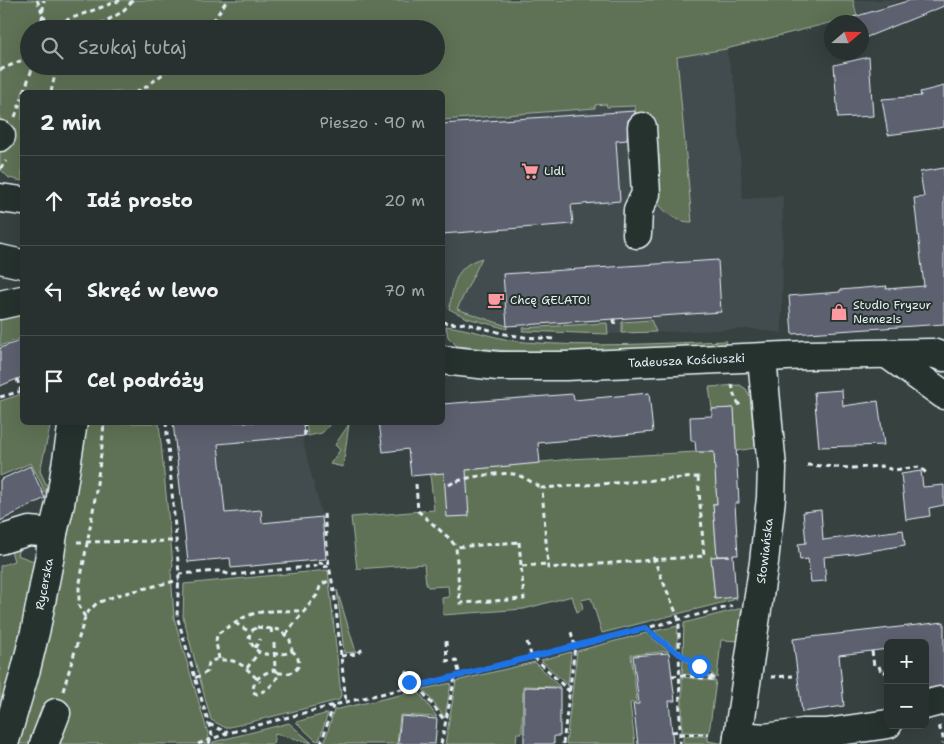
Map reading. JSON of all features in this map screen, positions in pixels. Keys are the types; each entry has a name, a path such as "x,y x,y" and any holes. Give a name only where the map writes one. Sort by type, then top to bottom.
{"street":[{"path":"635,134 630,196 638,222"},
{"path":"0,198 20,200"},
{"path":"0,259 20,264"},
{"path":"0,306 20,301"},
{"name":"Tadeusza Kościuszki","path":"445,360 498,366 566,366 940,353"},
{"path":"887,354 944,395"},
{"name":"Słowiańska","path":"738,740 764,562 772,491 772,468 762,358"},
{"name":"Rycerska","path":"4,744 32,644 60,504 73,425"},
{"path":"0,540 29,531 53,533"},
{"path":"44,744 56,713"},
{"path":"738,740 803,733 827,738 884,725"}],"path":[{"path":"37,0 45,20"},
{"path":"42,20 44,0"},
{"path":"69,20 121,0"},
{"path":"108,20 122,12 133,0"},
{"path":"214,20 227,0"},
{"path":"0,68 5,68 20,61"},
{"path":"25,90 30,75"},
{"path":"51,90 55,75"},
{"path":"140,90 161,75"},
{"path":"614,319 615,326"},
{"path":"445,322 465,323 524,337 559,339"},
{"path":"17,380 20,387"},
{"path":"0,397 20,392"},
{"path":"85,617 79,606 79,588 102,447 104,425"},
{"path":"166,425 180,574 177,616 209,724 212,736 209,744"},
{"path":"304,425 305,436"},
{"path":"808,465 852,468 880,466 893,470 920,467 928,475"},
{"path":"449,486 457,480 478,476 514,474 542,488 698,477 704,556 654,558 548,568 542,488"},
{"path":"416,484 418,511 450,539 456,547 460,603 524,599 520,542 456,547"},
{"path":"324,514 346,702"},
{"path":"78,542 176,541"},
{"path":"654,558 679,620 680,744"},
{"path":"180,574 219,571 231,575 316,566 316,563 322,563 322,567 329,566"},
{"path":"522,566 547,564"},
{"path":"56,713 86,614 98,603 118,595 179,580"},
{"path":"286,634 317,595 320,587 332,580"},
{"path":"198,744 228,733 346,702 460,676 736,605"},
{"path":"219,659 216,642 217,634 239,619 256,612 270,610 305,611"},
{"path":"235,623 250,632"},
{"path":"274,643 275,654 275,670 278,673 293,672 299,661 298,656 292,650 290,640 286,634 280,630 257,627 250,632 249,639 254,648 259,652 267,655 275,654 285,654 292,650"},
{"path":"271,628 272,636"},
{"path":"645,628 716,680 680,675 672,676"},
{"path":"563,744 575,646 571,632"},
{"path":"254,648 260,639"},
{"path":"446,642 448,661 456,660 460,676"},
{"path":"528,642 533,657 570,693"},
{"path":"341,656 357,654 365,647"},
{"path":"872,651 876,666 881,672 884,672"},
{"path":"247,668 259,652"},
{"path":"195,678 207,672 210,662 214,659 219,659 232,660 247,668 260,682"},
{"path":"275,670 257,678 254,682 253,692 257,694 273,685 278,673"},
{"path":"406,671 411,688"},
{"path":"786,676 793,676"},
{"path":"435,742 441,743 455,677"},
{"path":"269,680 273,685"},
{"path":"418,686 446,722"},
{"path":"321,744 333,706"},
{"path":"560,712 566,712"},
{"path":"209,724 228,733"},
{"path":"941,728 943,744"},
{"path":"672,732 709,734"}],"shaded area":[{"path":"853,0 901,0 860,15 857,15"},
{"path":"726,49 735,86 743,199 783,196 782,333 752,329 608,334 507,326 457,309 445,307 445,96"},
{"path":"173,425 193,425 302,436 322,517 326,559 231,568 230,558 188,562"}],"green space":[{"path":"0,0 853,0 857,15 824,15 824,24 726,49 677,57 692,222 680,220 669,215 654,196 658,173 660,172 659,154 653,154 636,121 635,106 607,107 606,104 595,105 595,108 445,120 445,90 20,90 20,181 9,178 0,169"},
{"path":"482,258 457,309 507,326 507,329 467,318 449,309 454,284 461,271 466,266"},
{"path":"18,309 20,339 0,346 0,313"},
{"path":"651,320 656,332 622,333 622,322"},
{"path":"607,323 608,334 522,331 523,328"},
{"path":"446,326 515,341 550,344 727,341 724,347 588,353 508,351 457,346 448,337"},
{"path":"740,385 746,389 750,396 755,448 736,451 734,408 712,409 709,387"},
{"path":"20,395 20,425 51,425 40,471 47,486 46,494 31,463 0,476 0,401"},
{"path":"81,425 159,425 173,565 171,571 174,618 209,737 206,744 12,744"},
{"path":"306,425 329,425 322,433 308,436"},
{"path":"349,425 343,467 330,464 340,450 335,445"},
{"path":"714,452 717,504 713,504 717,556 711,557 715,598 736,597 737,599 602,633 591,598 581,600 583,609 577,612 572,596 524,609 443,615 442,598 449,597 448,586 428,587 424,564 357,569 351,517 434,510 430,474 570,459"},
{"path":"22,540 17,555 34,561 40,544 41,546 0,721 0,566 14,561 9,544"},
{"path":"328,570 341,695 339,700 226,728 211,720 183,617 184,584"},
{"path":"337,590 356,652 344,653"},
{"path":"742,608 746,611 741,641 721,640 717,678 701,665 683,655 684,623"},
{"path":"678,626 677,648 674,648 654,631"},
{"path":"646,633 669,651 631,655 637,702 630,703 635,744 566,744 577,651"},
{"path":"571,652 568,686 541,660"},
{"path":"683,659 700,668 710,677 682,674"},
{"path":"535,662 560,687 523,686 522,733 517,733 516,744 445,744 456,681"},
{"path":"682,677 716,681 709,733 682,732"},
{"path":"451,683 445,718 423,689"},
{"path":"418,691 437,717 400,715 397,744 324,744 334,710"},
{"path":"328,713 319,741 315,740 296,722"},
{"path":"289,723 312,743 275,734 273,744 212,744 213,742"},
{"path":"683,736 708,736 708,741 725,744 683,744"}],"building":[{"path":"911,0 944,0 944,6 869,36 869,15 861,15"},
{"path":"869,57 873,116 838,118 834,65 856,60 869,60"},
{"path":"944,86 944,127 888,135 882,99 921,96 920,92"},
{"name":"Lidl","path":"635,111 628,120 627,140 616,141 620,201 571,205 573,224 445,234 445,124"},
{"path":"944,168 944,324 792,334 789,296 887,286 886,289 924,286 914,198 924,197 920,172"},
{"path":"718,260 721,312 507,326 503,274"},
{"path":"20,341 20,378 0,386 0,348"},
{"path":"842,390 843,406 878,401 884,445 819,447 814,392"},
{"path":"649,393 653,432 538,443 540,463 466,470 469,516 447,517 444,473 411,476 408,449 383,452 379,425 445,425 445,404 573,394 574,400"},
{"path":"734,408 739,503 735,503 738,555 733,555 736,597 715,599 711,557 730,556 717,556 713,504 717,504 714,452 696,452 695,441 691,441 690,417 712,416 712,409"},
{"path":"173,425 303,425 304,436 218,444 225,513 261,510 262,523 322,517 326,559 231,568 230,558 188,562"},
{"path":"30,466 45,498 0,521 0,480"},
{"path":"921,471 923,487 944,485 944,505 929,508 930,516 906,520 901,474"},
{"path":"821,510 823,540 903,530 905,545 824,557 826,581 811,582 808,559 800,560 798,544 806,543 803,512"},
{"path":"944,622 944,686 929,688 929,639 884,639 884,649 839,655 844,706 802,712 793,639"},
{"path":"669,653 675,701 669,701 673,744 638,744 633,704 639,704 633,656"},
{"path":"524,687 560,688 560,736 554,736 554,744 524,744"},
{"path":"401,716 437,719 435,744 398,744"}],"place":[{"name":"Lidl","path":"530,171"},
{"name":"Chcę GELATO!","path":"496,300"},
{"name":"Studio Fryzur Nemezis","path":"839,312"}],"route":[{"path":"409,682 411,688 645,628 672,649 699,666"}]}
